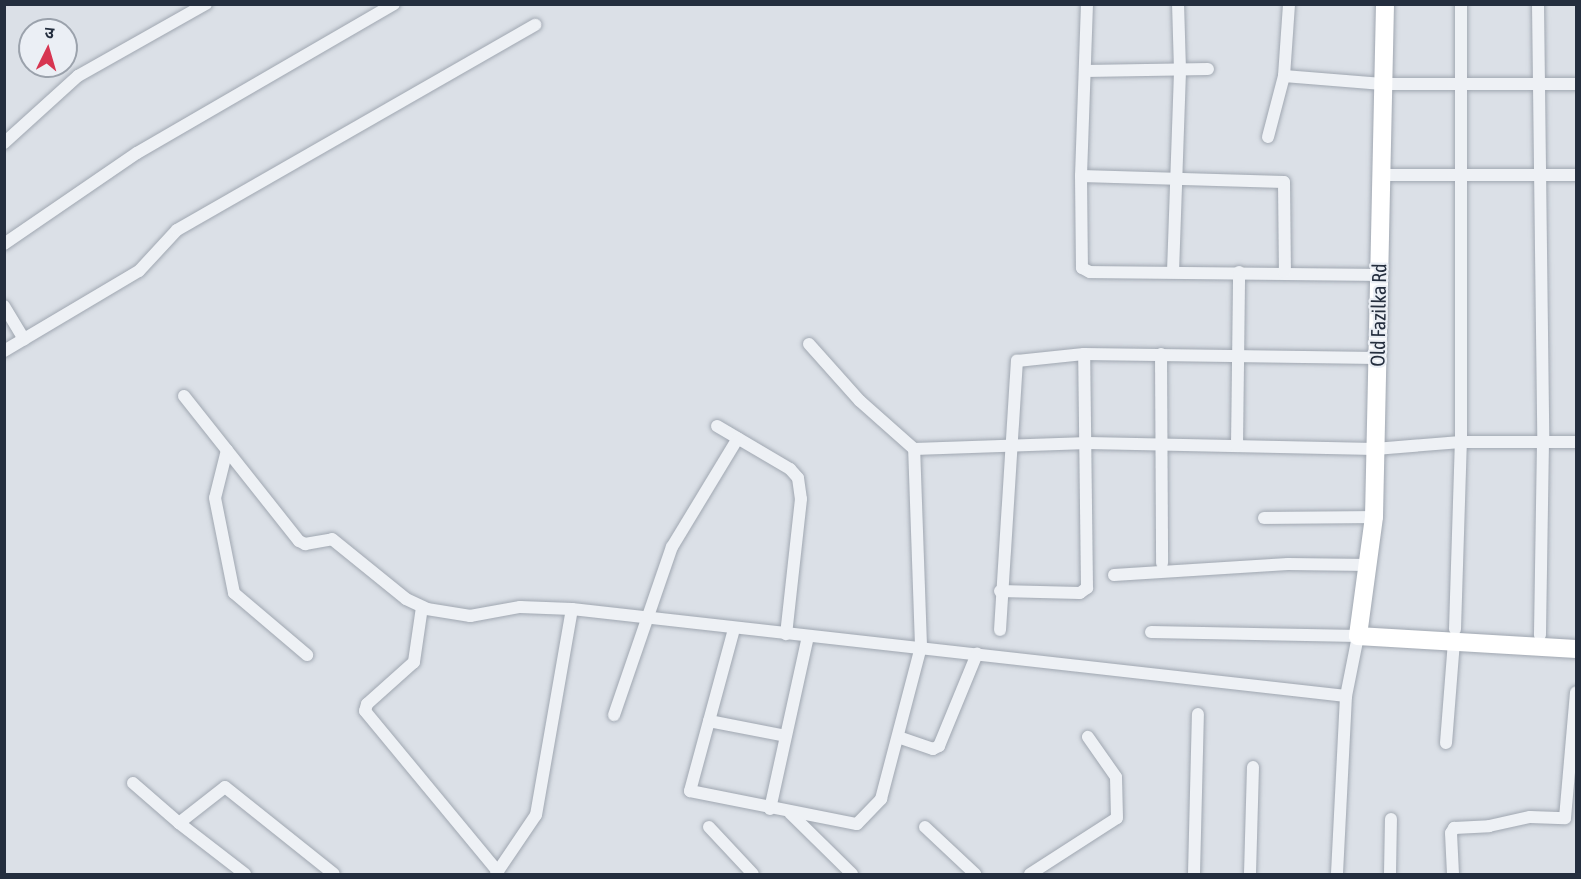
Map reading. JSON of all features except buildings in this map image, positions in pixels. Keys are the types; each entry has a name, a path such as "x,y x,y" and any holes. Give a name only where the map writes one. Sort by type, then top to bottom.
{"main road":[{"name":"Old Fazilka Rd","path":"1359,630 1370,565 1374,517 1385,4"},
{"path":"1359,630 1454,636 1529,638 1576,636"},
{"path":"1529,638 1576,649"}],"street":[{"path":"4,142 78,76 206,4"},
{"path":"4,244 137,153 394,4"},
{"path":"1088,4 1081,176 1082,268 1090,272 1285,272 1379,276"},
{"path":"1173,272 1180,70 1178,4"},
{"path":"1268,137 1284,76 1289,4"},
{"path":"1446,743 1454,636 1461,442 1461,4"},
{"path":"1529,638 1543,442 1537,84 1538,4"},
{"path":"4,351 132,276 187,224 535,25"},
{"path":"1085,70 1208,69"},
{"path":"1284,76 1383,84 1576,84"},
{"path":"1382,175 1576,175"},
{"path":"1081,176 1284,182 1285,272"},
{"path":"1237,446 1240,356 1239,272"},
{"path":"4,306 24,339"},
{"path":"809,344 860,401 914,449 1088,443 1375,449 1461,442 1576,442"},
{"path":"1000,630 1000,591 1009,447 1017,361 1084,354 1377,358"},
{"path":"1000,591 1080,593 1087,588 1088,443 1084,354"},
{"path":"1161,354 1162,563"},
{"path":"184,396 299,541 305,544 332,539 406,599 422,607 470,616 520,607 572,609 734,629 921,646 1346,696"},
{"path":"717,426 790,469 801,487 786,634"},
{"path":"614,715 676,540 738,438"},
{"path":"734,629 690,791 857,824 881,799 921,646 914,449"},
{"path":"226,450 215,498 234,593 307,655"},
{"path":"1264,518 1374,517"},
{"path":"1114,575 1288,564 1370,565"},
{"path":"422,607 414,662 367,704 365,711 497,873 536,815 572,609"},
{"path":"1151,632 1359,630 1346,696 1337,874"},
{"path":"770,808 808,636"},
{"path":"898,737 933,748 939,746 977,654"},
{"path":"1453,874 1454,828 1497,825 1530,817 1565,818 1576,692"},
{"path":"1194,874 1198,714"},
{"path":"709,721 786,736"},
{"path":"1030,874 1117,818 1116,777 1088,737"},
{"path":"1250,874 1253,767"},
{"path":"133,783 179,823 245,874"},
{"path":"179,823 214,793 228,788 334,874"},
{"path":"789,812 852,874"},
{"path":"1390,874 1391,819"},
{"path":"709,827 753,874"},
{"path":"925,827 975,874"}]}
